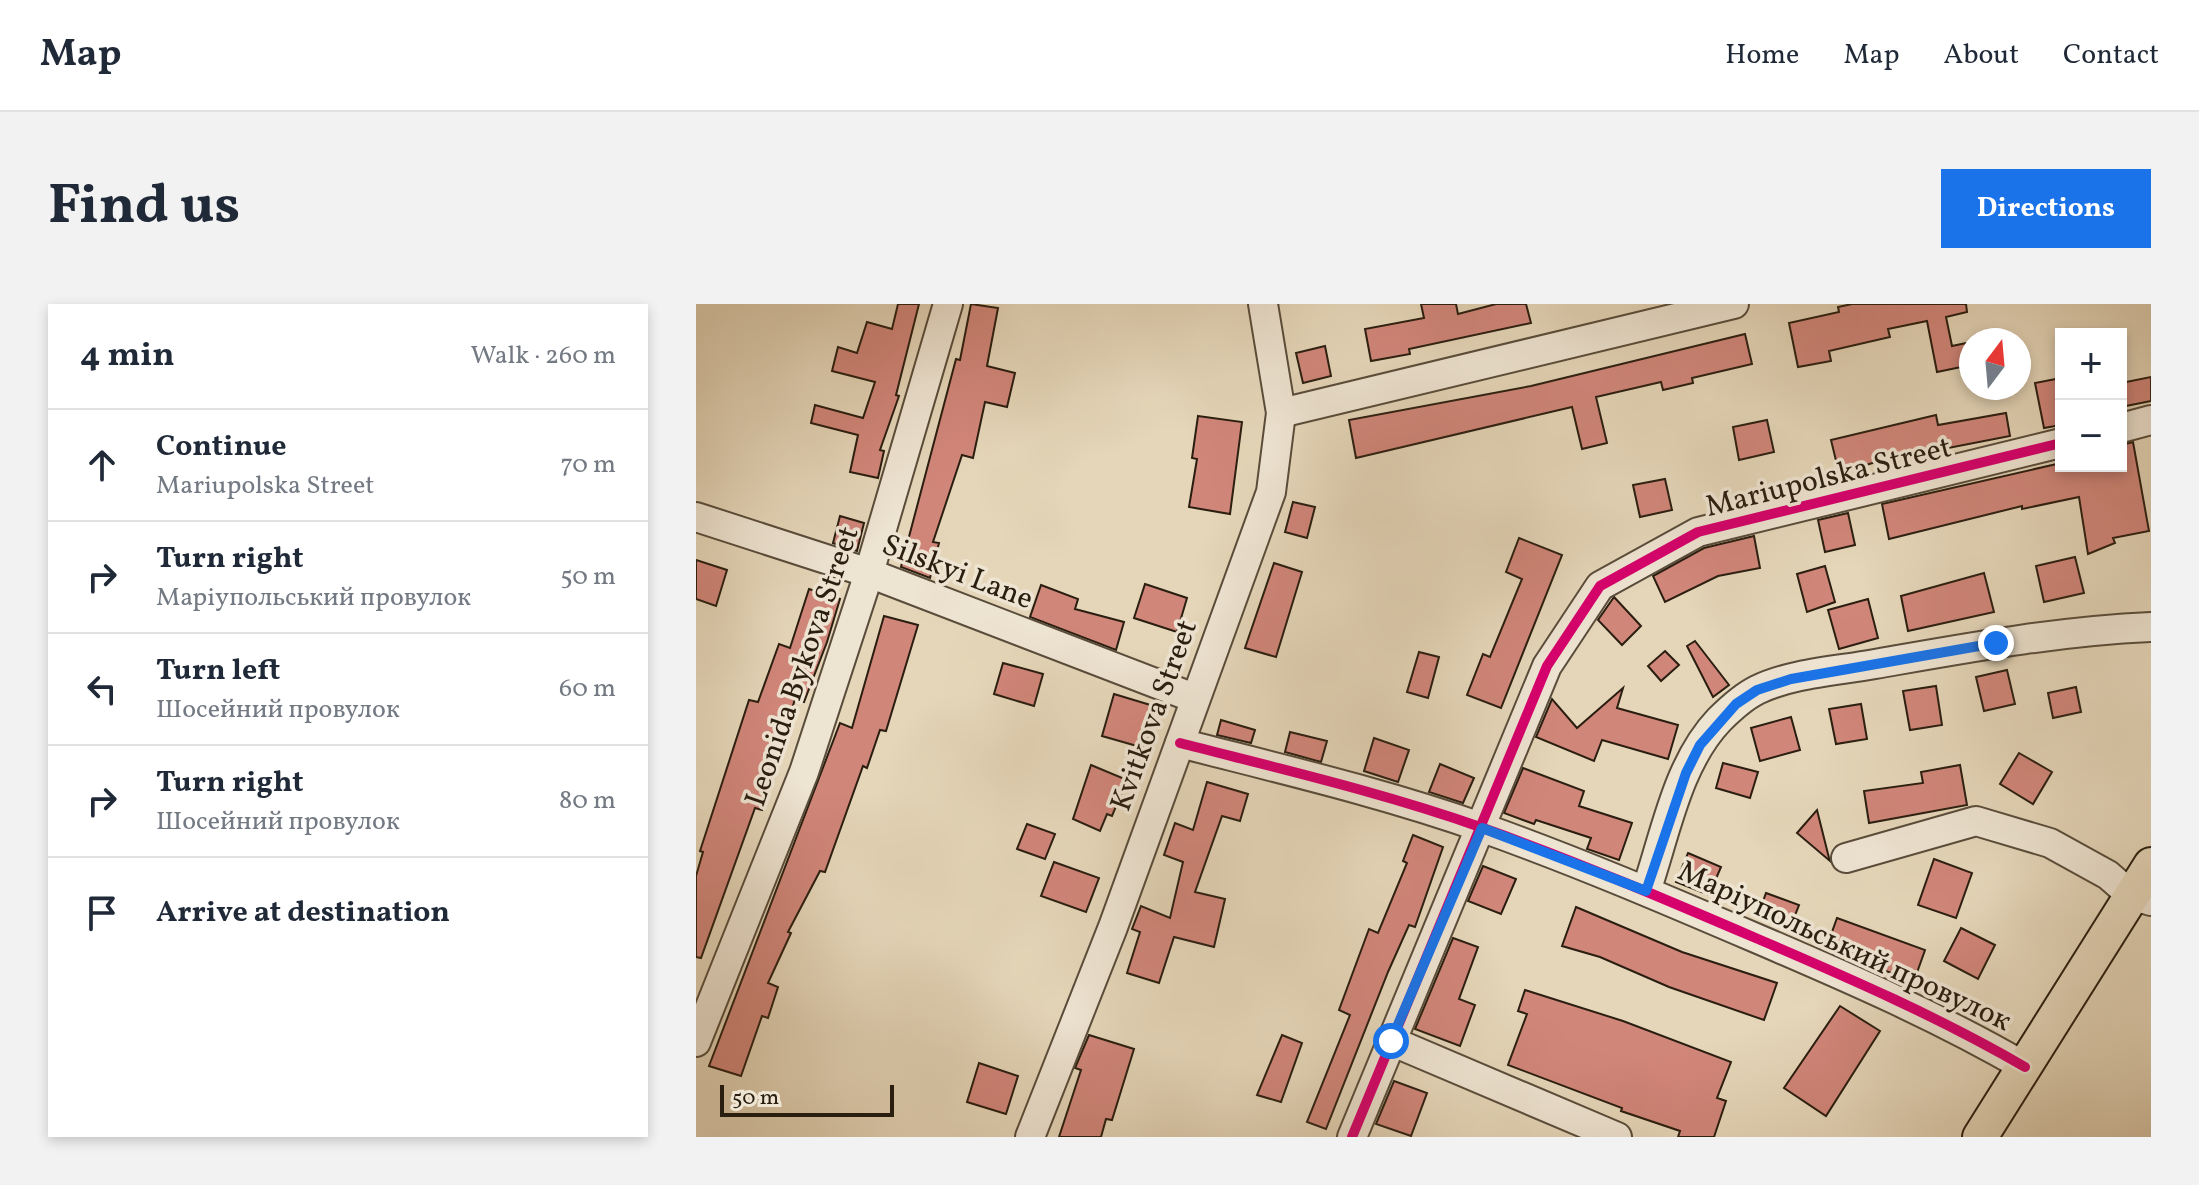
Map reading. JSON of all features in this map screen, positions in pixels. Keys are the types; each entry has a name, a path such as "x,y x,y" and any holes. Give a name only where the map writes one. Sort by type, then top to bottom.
{"main road":[{"path":"1980,1137 2141,898 2151,865"}],"street":[{"name":"Leonida Bykova Street","path":"696,1042 804,772 869,573 948,304"},
{"name":"Kvitkova Street","path":"1030,1137 1113,927 1271,492 1281,413 1263,304"},
{"path":"1281,413 1734,304"},
{"path":"2127,426 2151,420"},
{"name":"Mariupolska Street","path":"1352,1137 1547,666 1600,586 1698,532 2055,444"},
{"name":"Silskyi Lane","path":"696,517 869,573 1194,698"},
{"path":"1646,891 1686,773 1700,745 1717,722 1757,690 1791,679 1996,643 2080,630 2151,627"},
{"name":"Маріупольський провулок","path":"1180,743 1356,788 1482,828 1646,891 1943,1021 2025,1067"},
{"path":"1846,858 1976,821 2050,843 2108,875 2141,898"},
{"path":"1391,1041 1617,1137"}],"building":[{"path":"898,304 919,304 896,395 899,396 880,450 884,451 878,478 850,472 858,435 811,423 815,405 863,418 875,382 832,371 838,347 857,353 867,322 892,329"},
{"path":"971,304 998,308 987,366 1015,373 1007,407 985,402 973,458 962,455 933,542 939,543 930,578 901,567 956,359 960,360"},
{"path":"1421,304 1456,304 1458,314 1496,304 1526,304 1531,323 1409,349 1410,354 1371,361 1365,329 1424,318"},
{"path":"1852,304 1966,304 1967,312 1946,317 1952,346 1959,345 1959,367 1937,372 1927,321 1888,329 1890,337 1829,351 1831,361 1798,367 1789,323 1839,312 1838,307"},
{"path":"1745,334 1752,364 1692,378 1693,383 1663,390 1661,382 1596,397 1607,443 1582,449 1572,407 1356,458 1349,420 1531,386"},
{"path":"1325,346 1331,376 1303,383 1296,353"},
{"path":"2151,377 2151,401 2127,406 2127,382"},
{"path":"2055,379 2055,426 2044,428 2035,383"},
{"path":"2006,413 2010,436 1876,462 1839,473 1831,440 1936,415 1938,425"},
{"path":"1198,416 1242,422 1230,514 1189,507 1197,459 1192,458"},
{"path":"1767,420 1774,452 1739,460 1733,427"},
{"path":"2133,442 2149,531 2113,538 2115,543 2088,554 2079,497 2022,509 2022,506 1889,539 1882,504 2055,464 2055,472 2127,472 2127,444"},
{"path":"1665,479 1672,510 1640,517 1633,485"},
{"path":"1293,502 1315,507 1307,538 1285,532"},
{"path":"1848,513 1855,545 1825,552 1818,520"},
{"path":"840,516 864,523 857,551 833,543"},
{"path":"1754,536 1760,568 1718,576 1665,602 1653,576 1704,548"},
{"path":"1519,538 1562,555 1501,708 1467,695 1483,654 1490,657 1522,579 1506,572"},
{"path":"2075,557 2084,593 2044,602 2036,566"},
{"path":"696,560 727,570 716,606 696,599"},
{"path":"1274,563 1302,572 1276,657 1245,648"},
{"path":"1825,566 1835,602 1807,612 1797,574"},
{"path":"1984,573 1994,612 1908,631 1901,596"},
{"path":"1145,584 1187,598 1177,632 1134,618"},
{"path":"1041,585 1078,599 1075,609 1124,622 1116,650 1030,617"},
{"path":"809,589 840,599 827,642 804,702 795,699 762,810 755,808 701,958 696,957 696,876 703,852 700,851 749,700 758,702 779,644 790,648"},
{"path":"1614,597 1641,626 1622,645 1598,620"},
{"path":"1868,599 1878,638 1839,649 1828,610"},
{"path":"884,616 918,625 886,731 880,730 867,768 863,766 825,872 820,871 788,932 791,933 768,983 778,987 768,1018 762,1016 741,1076 709,1066 840,723 852,728"},
{"path":"1695,641 1729,685 1713,697 1687,646"},
{"path":"1665,651 1679,665 1661,681 1648,666"},
{"path":"1419,652 1439,657 1428,698 1407,692"},
{"path":"1003,663 1043,674 1034,706 994,694"},
{"path":"2007,670 2015,704 1984,711 1976,677"},
{"path":"1936,686 1942,725 1910,730 1903,691"},
{"path":"2076,687 2081,712 2053,718 2048,693"},
{"path":"1623,688 1617,708 1678,725 1668,759 1602,740 1594,761 1536,737 1552,699 1577,728"},
{"path":"1114,694 1157,707 1144,748 1102,736"},
{"path":"1861,704 1867,739 1836,744 1829,709"},
{"path":"1791,717 1800,750 1760,761 1751,728"},
{"path":"1221,720 1255,730 1251,743 1217,735"},
{"path":"1290,732 1327,741 1321,762 1285,752"},
{"path":"1374,738 1409,750 1398,782 1364,771"},
{"path":"2019,753 2052,772 2033,804 2000,784"},
{"path":"1723,763 1758,772 1750,798 1716,788"},
{"path":"1440,764 1474,778 1463,803 1429,792"},
{"path":"1091,765 1127,780 1112,816 1107,814 1100,831 1073,819"},
{"path":"1960,765 1967,805 1869,823 1864,791 1923,783 1921,772"},
{"path":"1523,768 1584,791 1579,806 1632,823 1619,860 1587,849 1591,838 1504,813"},
{"path":"1207,782 1248,794 1240,821 1222,816 1195,892 1225,899 1214,947 1174,937 1159,983 1127,973 1140,932 1132,929 1141,906 1170,918 1183,862 1164,855 1175,823 1193,830"},
{"path":"1817,810 1829,858 1830,861 1797,833"},
{"path":"1027,824 1055,834 1045,859 1017,849"},
{"path":"1413,835 1443,847 1415,927 1409,925 1388,972 1326,1129 1307,1122 1350,1015 1339,1010 1369,929 1378,933 1407,863 1403,861"},
{"path":"1688,853 1721,867 1709,895 1676,882"},
{"path":"1934,859 1972,873 1956,918 1918,905"},
{"path":"1054,862 1099,878 1086,912 1041,896"},
{"path":"1483,866 1516,879 1501,914 1468,901"},
{"path":"1766,893 1799,905 1790,928 1758,915"},
{"path":"1576,907 1682,952 1777,983 1764,1020 1669,987 1600,957 1562,946"},
{"path":"1837,918 1925,950 1914,981 1880,969 1882,964 1828,943"},
{"path":"1961,928 1995,945 1978,979 1944,961"},
{"path":"1453,938 1478,947 1459,999 1475,1005 1460,1046 1415,1029"},
{"path":"1525,990 1623,1021 1731,1062 1717,1098 1726,1101 1714,1137 1678,1137 1680,1131 1621,1111 1622,1108 1508,1065 1527,1014 1518,1011"},
{"path":"1840,1006 1880,1031 1826,1116 1784,1088"},
{"path":"1089,1035 1134,1049 1112,1120 1106,1119 1101,1137 1059,1137 1081,1070 1075,1068"},
{"path":"1282,1035 1302,1043 1281,1102 1257,1095"},
{"path":"979,1063 1018,1076 1006,1114 967,1102"},
{"path":"1394,1081 1427,1093 1411,1136 1376,1124"}],"cycle path":[{"path":"1352,1137 1547,666 1600,586 1698,532 2055,444"},
{"path":"1180,743 1408,804 1552,854 1860,983 1960,1031 2025,1067"}],"route":[{"path":"1391,1041 1482,828 1646,891 1686,773 1700,745 1717,722 1736,704 1757,690 1791,679 1996,643"}]}
